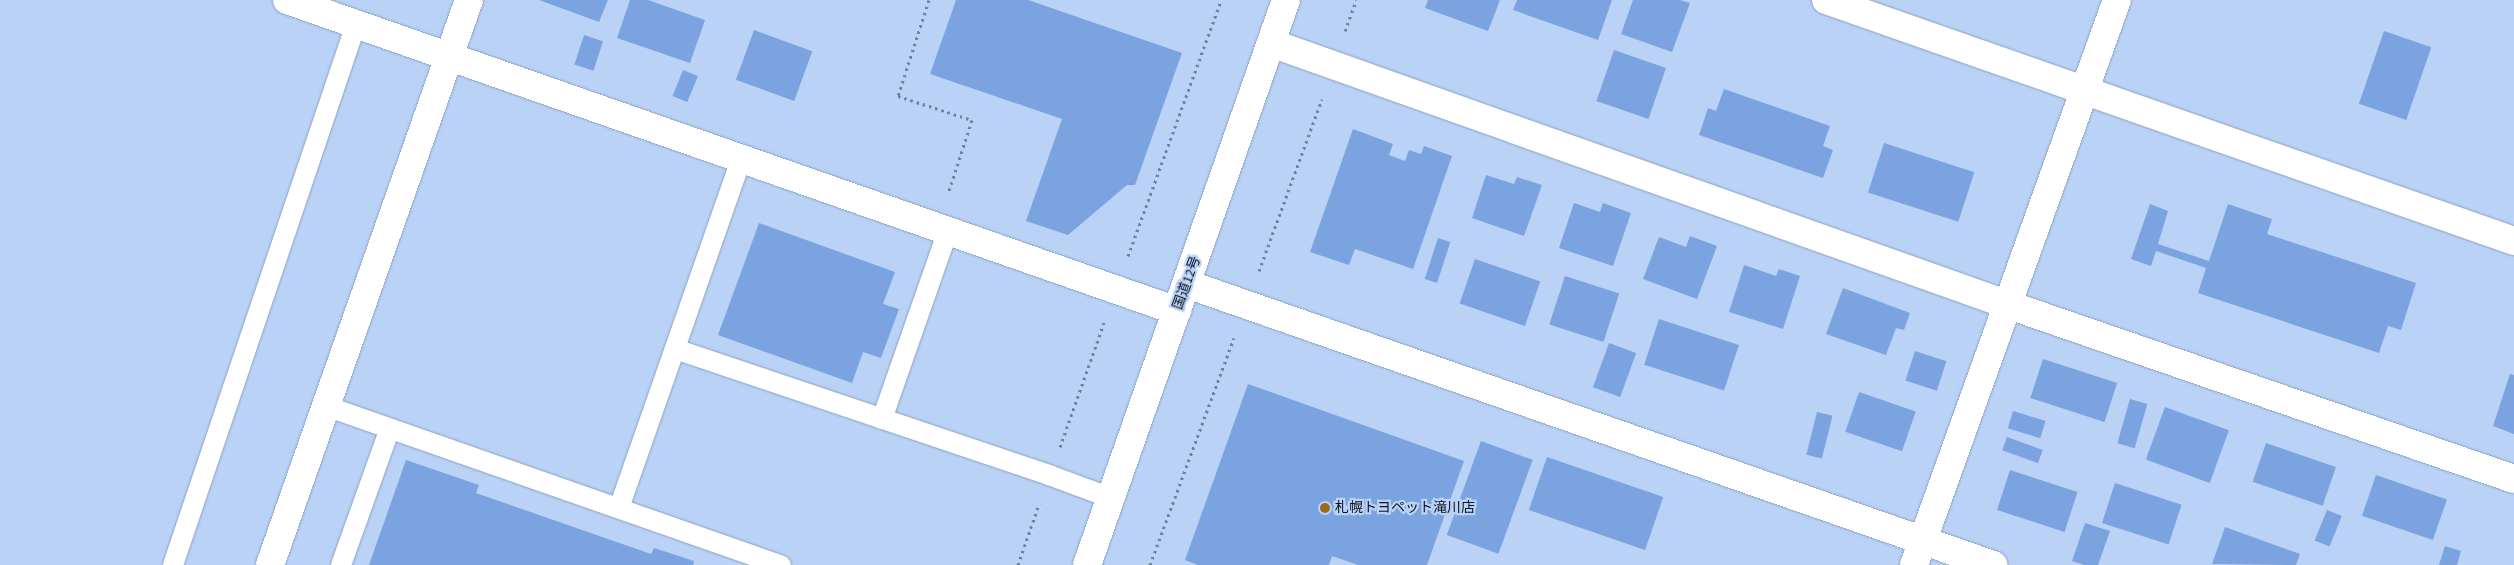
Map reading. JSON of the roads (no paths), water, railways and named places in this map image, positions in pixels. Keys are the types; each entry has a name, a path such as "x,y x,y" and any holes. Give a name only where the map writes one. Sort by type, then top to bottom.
{"main road":[{"path":"287,0 1177,311"},
{"path":"270,565 469,0"},
{"name":"国道12号","path":"1087,565 1286,0"},
{"path":"1826,0 2084,92 2514,241"},
{"path":"1918,553 2006,304 2117,0"},
{"path":"1271,43 2006,304 2514,479"},
{"path":"1187,284 1918,553 1993,565"}],"lane":[{"path":"173,565 356,24"},
{"path":"620,508 741,159"},
{"path":"882,419 942,229"},
{"path":"675,349 1110,498"},
{"path":"326,406 781,565"},
{"path":"341,565 390,428"}],"place":[{"name":"札幌トヨペット滝川店","path":"1325,508"}]}
